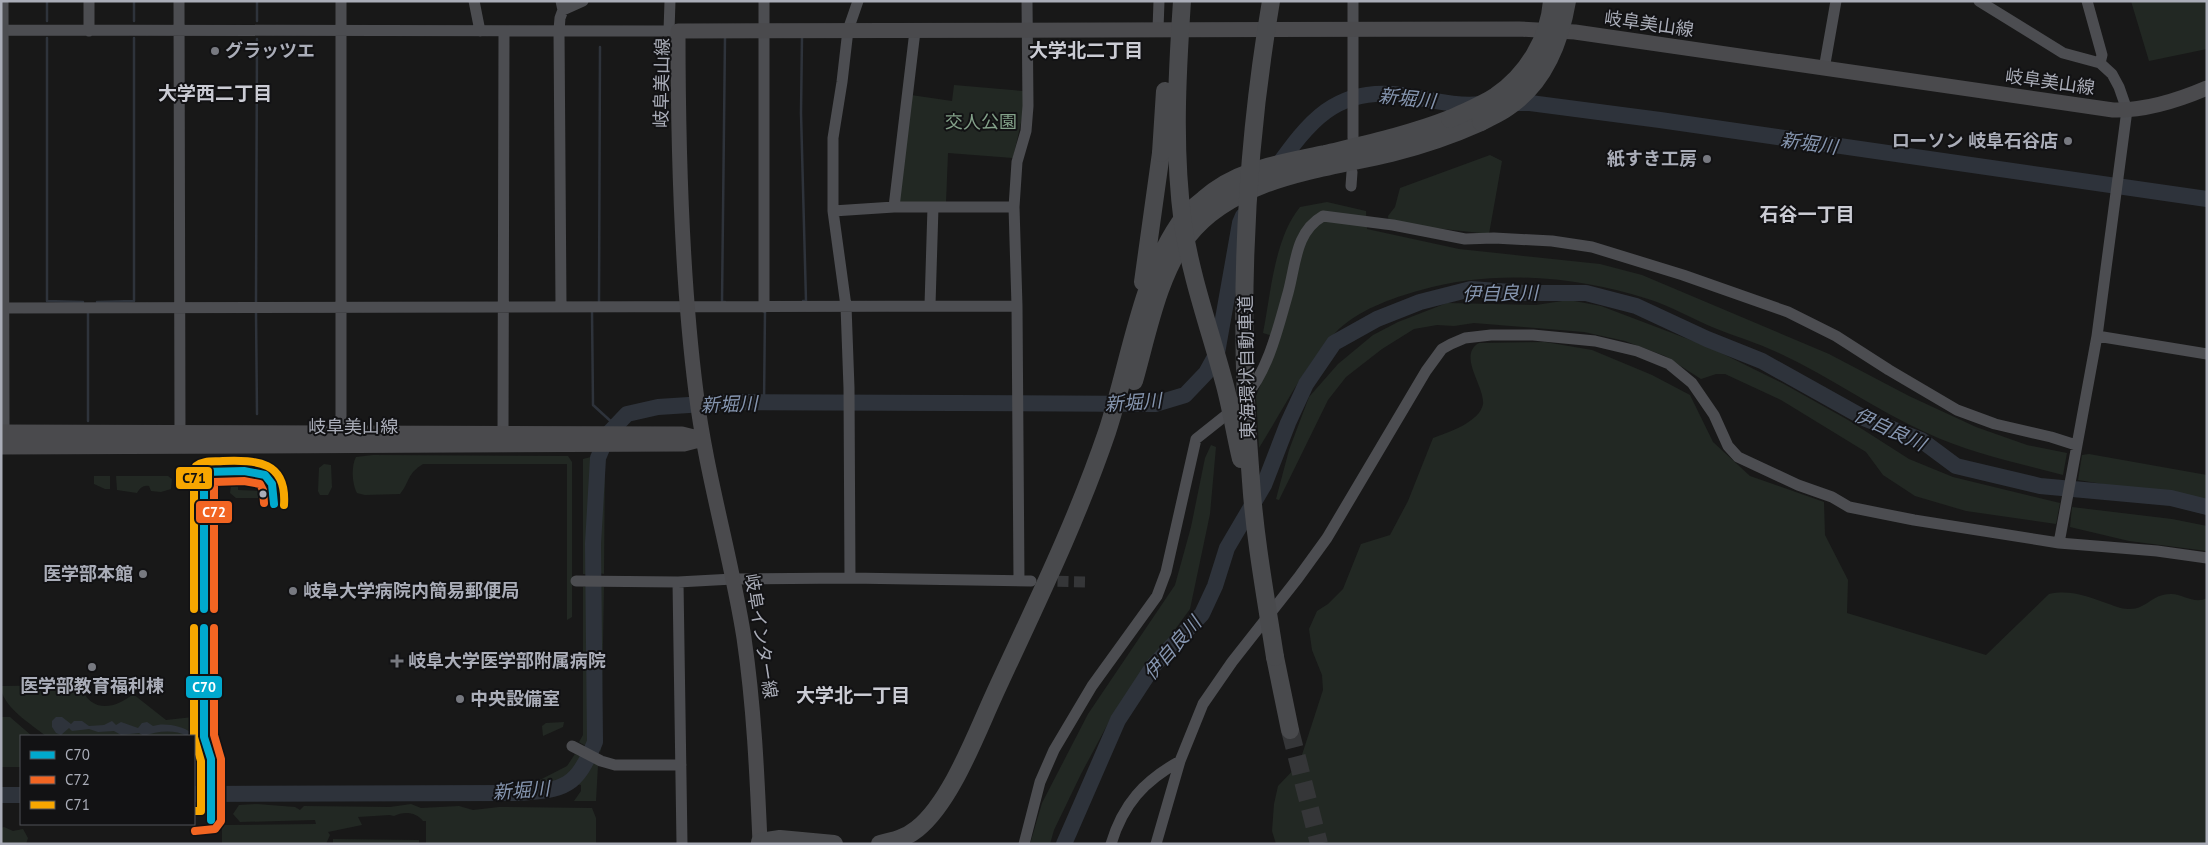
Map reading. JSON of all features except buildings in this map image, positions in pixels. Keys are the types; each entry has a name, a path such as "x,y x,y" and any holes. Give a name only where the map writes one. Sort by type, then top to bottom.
{"highway":[{"path":"1126,385 1136,330 1161,153 1171,1"},
{"path":"1182,1 1176,106 1179,187 1184,226 1192,264 1224,384 1256,526"},
{"name":"東海環状自動車道","path":"1271,1 1248,168 1245,331 1249,451 1256,526 1275,658 1290,730"},
{"path":"1248,168 1281,1"},
{"path":"911,844 923,836 942,815 982,746 1071,557 1097,495 1126,385 1172,262 1188,236 1209,215 1232,198 1258,186 1320,162 1419,131 1450,119 1495,96 1524,70 1543,39 1551,14 1552,1"},
{"path":"1136,330 1159,260 1181,221 1206,196 1248,168 1320,162 1424,144 1481,122 1509,107 1538,77 1557,43 1567,1"},
{"path":"880,844 902,839 918,828 936,808 952,782 1061,551 1113,430"},
{"path":"762,843 780,839 834,844"}],"main road":[{"name":"岐阜美山線","path":"2,437 341,440 618,439 682,434 703,439 687,306 680,126 674,31 1519,29 1575,32 1824,69 2127,110 2163,103 2207,88"},
{"name":"岐阜美山線","path":"2,437 180,433 341,440 503,434 585,439"},
{"name":"岐阜インター線","path":"703,439 744,637 754,711 762,843"}],"street":[{"path":"2,437 3,1"},
{"path":"89,1 89,30"},
{"path":"179,1 180,433"},
{"path":"341,1 341,440"},
{"path":"474,1 480,31"},
{"path":"561,306 559,30 562,6 582,1"},
{"path":"2,30 674,31 670,1"},
{"path":"764,1 764,307"},
{"path":"850,578 849,388 846,306 833,211 833,138 848,30 858,1"},
{"path":"576,581 678,582 733,579 850,578 1025,581 1014,207 1017,162 1026,131 1028,106 1027,1"},
{"path":"1158,30 1159,1"},
{"path":"1352,1 1353,138"},
{"path":"1824,69 1836,1"},
{"path":"1979,1 2063,53 2100,63 2112,74 2127,110 2097,336 2059,543"},
{"path":"2087,1 2102,55 2100,63"},
{"path":"503,434 504,31"},
{"path":"894,207 915,31"},
{"path":"1351,186 1352,172"},
{"path":"833,211 894,207 1014,207"},
{"path":"930,305 933,207"},
{"path":"1024,844 1040,782 1054,750 1092,686 1157,596 1166,572 1196,439 1235,408 1255,384 1270,350 1288,291 1294,260 1305,232 1314,221 1323,216 1393,224 1466,239 1494,238 1552,241 1608,252 1709,284 1788,312 1836,336 1888,370 1957,410 1995,424 2076,445"},
{"path":"2,308 180,306 341,308 504,306 1017,306"},
{"path":"1156,844 1180,761 1203,704 1232,662 1327,538 1426,371 1442,350 1466,338 1491,335 1533,335 1595,341 1637,351 1669,364 1692,383 1714,415 1728,446 1738,457 1798,485 1832,497 1849,507 1914,520 2059,543 2157,551 2207,558"},
{"path":"2097,336 2207,354"},
{"path":"678,582 682,844"},
{"path":"572,746 601,761 615,765 681,765"},
{"path":"1111,844 1118,822 1131,802 1159,772 1180,761"}],"green space":[{"path":"2131,1 2207,1 2207,49 2149,61"},
{"name":"交人公園","path":"954,85 1023,91 1023,114 1013,158 948,153 946,203 897,203 911,95 952,101"},
{"path":"1490,155 1502,161 1489,234 1389,223 1388,216 1395,207 1400,188"},
{"path":"1327,202 1366,211 1367,229 1459,249 1600,264 1642,275 1829,354 1909,396 1976,427 2027,445 2067,453 2063,475 1994,457 1943,440 1908,424 1781,354 1712,327 1656,302 1621,291 1593,285 1535,278 1477,279 1449,283 1398,297 1364,311 1335,333 1313,360 1259,448 1256,396 1280,338 1263,333 1279,250 1291,220 1300,207"},
{"path":"1569,300 1601,306 1709,347 1784,384 1848,420 1909,459 1953,477 2060,503 2056,524 1966,511 1915,496 1883,475 1866,452 1781,400 1725,374 1716,374 1701,379 1665,356 1625,341 1584,332 1474,323 1454,326 1437,325 1414,329 1382,349 1346,377 1328,400 1279,500 1276,499 1289,450 1309,397 1338,364 1373,335 1398,322 1447,303 1536,305"},
{"path":"1545,342 1592,350 1652,375 1690,395 1713,442 1750,476 1824,502 1825,535 1848,580 1847,613 1986,655 2049,594 2065,592 2080,594 2128,609 2140,607 2158,596 2170,594 2193,600 2207,598 2207,844 1276,844 1272,831 1274,804 1278,786 1299,764 1323,690 1322,675 1312,650 1309,629 1317,611 1328,604 1343,589 1361,544 1390,535 1408,501 1433,438 1462,426 1481,410 1483,404 1482,397 1471,363 1473,348 1479,343"},
{"path":"1211,445 1216,447 1210,514 1190,609 1112,716 1081,774 1054,830 1050,844 1030,844 1042,803 1088,714 1175,585 1191,527 1205,458"},
{"path":"2089,454 2207,475 2207,501 2078,480 2082,455"},
{"path":"373,455 568,456 572,462 572,617 567,620 567,464 423,464 411,475 400,494 365,495 357,493 353,475 354,461 356,457"},
{"path":"595,456 590,575 583,574 583,459"},
{"path":"600,458 605,458 604,574 596,572"},
{"path":"324,464 331,465 332,487 328,495 320,495 318,491 319,468"},
{"path":"94,476 110,476 110,489 94,484"},
{"path":"116,476 168,476 172,479 171,489 161,492 151,491 149,486 147,486 142,487 137,493 117,490"},
{"path":"213,477 219,477 218,502 223,512 211,512 209,508 209,482"},
{"path":"238,483 238,490 260,491 260,483 266,487 267,493 263,498 236,498 230,493 231,486"},
{"path":"2072,507 2172,519 2207,526 2207,551 2129,541 2070,527"},
{"path":"583,587 591,587 592,741 589,748 579,742 583,735"},
{"path":"597,587 604,587 601,753 598,740"},
{"path":"80,685 84,694 90,700 103,706 111,706 133,694 166,720 193,717 193,735 45,735 11,707 2,693 1,686"},
{"path":"1,717 10,717 31,735 20,735 20,767 1,767"},
{"path":"564,722 563,727 543,736 542,726 546,723"},
{"path":"575,754 598,765 596,801 574,801 581,791 581,785 560,782 534,792 530,785 567,766"},
{"path":"257,804 295,807 300,810 304,806 390,807 411,804 421,808 459,806 473,810 499,807 592,808 596,818 596,844 426,844 426,821 413,814 402,813 394,816 358,817 362,825 328,832 330,835 326,844 222,844 222,825 316,824 315,820 240,822 233,814 239,805"},
{"path":"4,827 13,831 23,829 28,838 26,844 1,844 1,828"},
{"path":"333,839 419,840 419,844 333,844"}],"shaded area":[{"path":"56,717 62,717 71,724 74,721 82,721 89,726 104,725 112,721 116,725 121,722 138,728 142,723 147,722 153,726 162,724 178,726 190,732 188,735 177,732 166,732 147,735 139,733 121,735 114,731 98,732 89,729 72,731 69,728 61,735 56,733 52,727 52,721"}],"waterway":[{"path":"47,1 47,21"},
{"path":"134,1 134,21"},
{"path":"257,1 257,21"},
{"path":"725,37 722,302 725,302"},
{"path":"802,37 801,113 806,301 803,301"},
{"path":"47,38 47,301 83,302"},
{"path":"97,302 134,301 134,38"},
{"path":"256,302 257,39"},
{"path":"599,303 600,47"},
{"name":"新堀川","path":"1274,171 1299,137 1312,123 1326,111 1341,102 1359,96 1379,94 1402,95 1452,104 1481,104"},
{"name":"新堀川","path":"1506,103 1530,103 1660,120 2207,199"},
{"name":"新堀川","path":"195,794 518,793 548,790 567,783 582,769 595,742 593,544 598,458 608,434 627,414 658,407 735,402 1155,404 1185,395 1206,373 1217,353 1240,223 1243,216"},
{"name":"伊自良川","path":"1064,844 1118,720 1154,665 1202,614 1215,586 1227,548 1264,485 1288,423 1306,384 1334,343 1377,319 1420,302 1471,289 1524,293 1586,293 1636,306 1707,339 1762,361 1866,419 1921,440 1956,466 2040,486 2171,498 2207,507"},
{"path":"764,404 765,310"},
{"path":"592,311 593,405 616,426"},
{"path":"256,312 257,414"},
{"path":"88,313 88,421"},
{"name":"新堀川","path":"1,795 20,795"}],"tunnel":[{"path":"1041,581 1086,582"},
{"path":"1290,730 1319,844"}],"transit line":[{"name":"C71","path":"194,609 194,472 196,466 205,462 236,461 247,461 267,466 275,471 281,479 284,490 284,505"},
{"name":"C70","path":"204,472 244,471 265,475 272,484 274,504"},
{"name":"C70","path":"204,472 204,609"},
{"name":"C72","path":"214,609 214,482 244,481 260,484 263,490 264,503"},
{"name":"C71","path":"194,628 194,735"},
{"name":"C70","path":"204,628 204,737 211,759 211,820"},
{"name":"C72","path":"195,831 215,829 221,821 221,759 214,735 214,628"},
{"name":"C71","path":"195,740 201,761 201,811 195,811"}],"place":[{"name":"グラッツエ","path":"215,51"},
{"name":"ローソン 岐阜石谷店","path":"2068,141"},
{"name":"紙すき工房","path":"1707,159"},
{"name":"医学部本館","path":"143,574"},
{"name":"岐阜大学病院内簡易郵便局","path":"293,591"},
{"name":"岐阜大学医学部附属病院","path":"397,661"},
{"name":"医学部教育福利棟","path":"92,667"},
{"name":"中央設備室","path":"460,699"}],"district":[{"name":"大学北二丁目","path":"1086,50"},
{"name":"大学西二丁目","path":"215,93"},
{"name":"石谷一丁目","path":"1807,214"},
{"name":"大学北一丁目","path":"853,695"}]}
